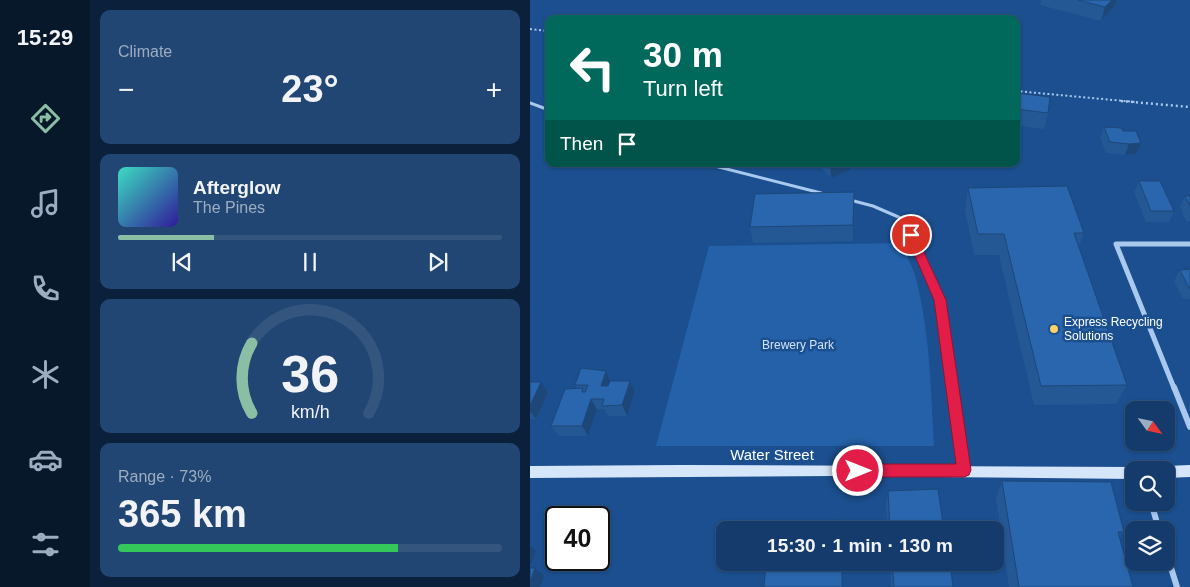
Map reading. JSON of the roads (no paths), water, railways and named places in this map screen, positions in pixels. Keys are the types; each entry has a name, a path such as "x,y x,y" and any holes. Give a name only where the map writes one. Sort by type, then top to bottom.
{"street":[{"path":"1190,244 1116,244 1190,427"},
{"name":"Water Street","path":"530,472 964,470 1125,473"},
{"path":"1175,472 1190,471"},
{"path":"1172,571 1177,587"}],"lane":[{"path":"530,103 545,109"},
{"path":"719,167 825,194"},
{"path":"844,199 873,206 904,219 940,300 964,470"}],"place":[{"name":"Express Recycling Solutions","path":"1054,329"}],"park label":[{"name":"Brewery Park","path":"798,345"}]}
